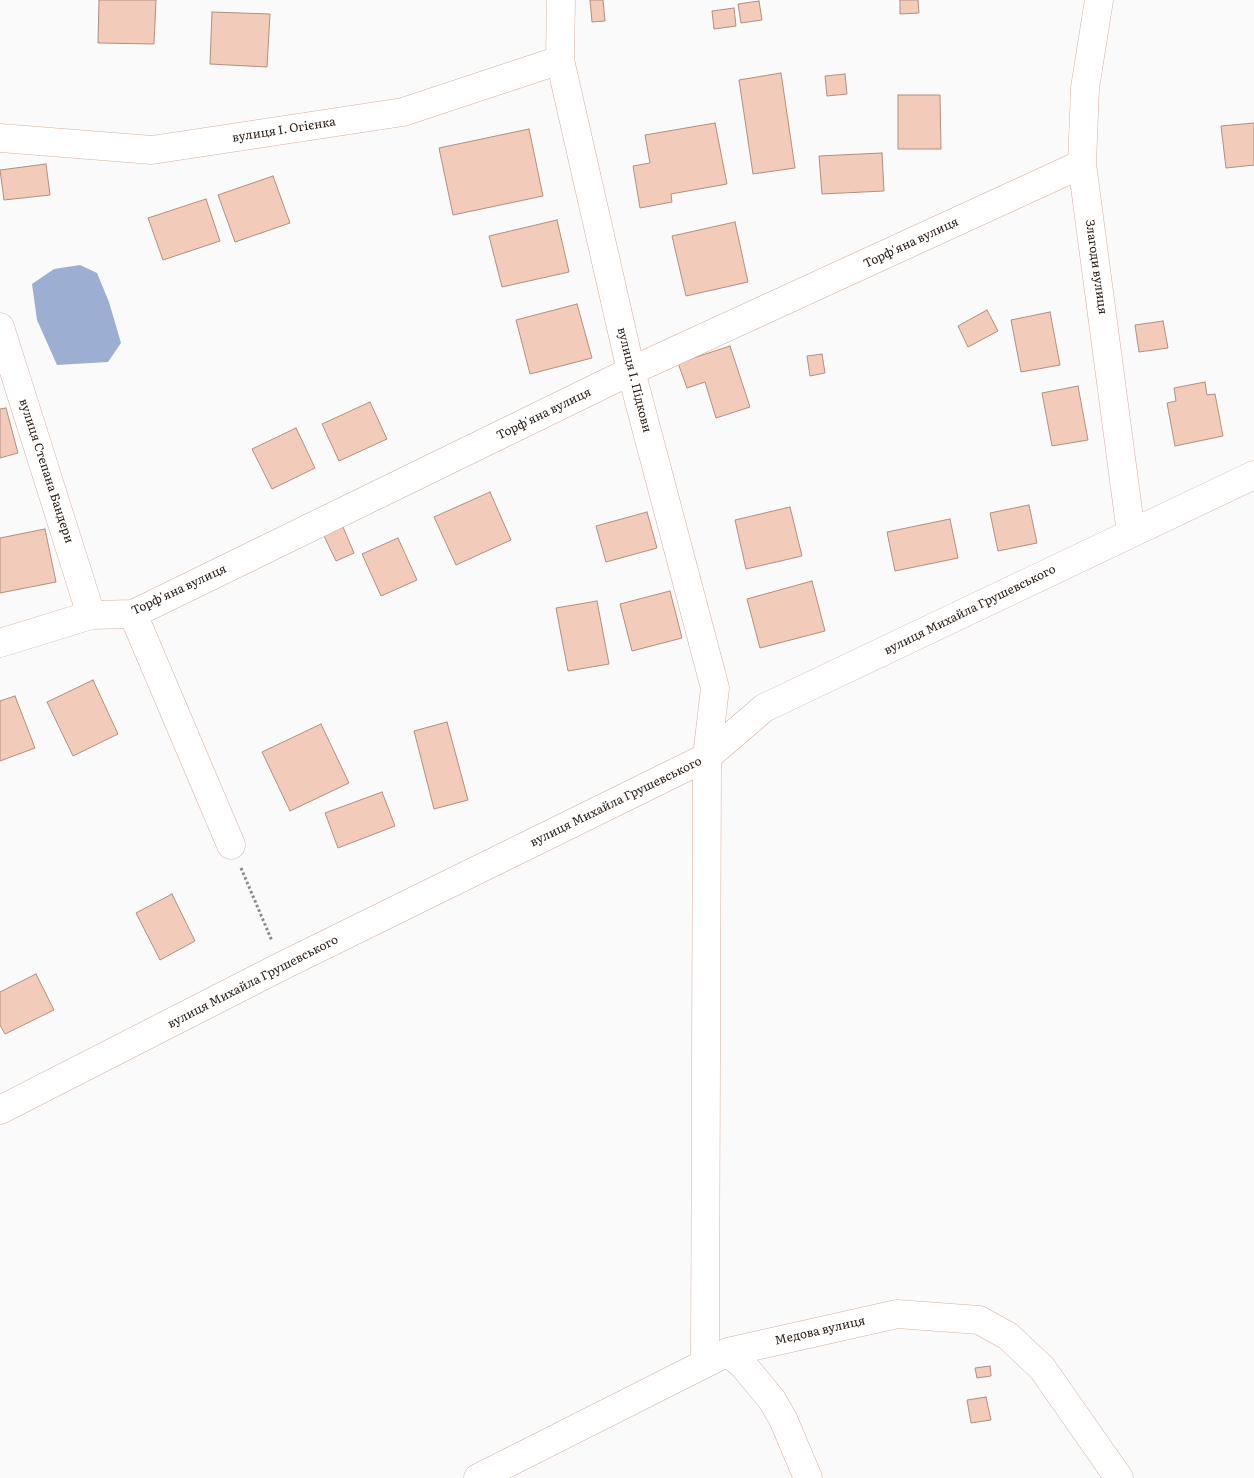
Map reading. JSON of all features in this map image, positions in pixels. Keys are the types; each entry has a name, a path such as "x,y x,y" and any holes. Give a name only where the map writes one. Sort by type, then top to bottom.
{"street":[{"name":"вулиця І. Підкови","path":"560,0 560,60 631,371 715,688 707,757 716,1357"},
{"name":"Злагоди вулиця","path":"1098,0 1084,88 1082,164 1131,533"},
{"name":"вулиця І. Огієнка","path":"0,138 152,150 403,112 560,60"},
{"name":"Торф'яна вулиця","path":"0,643 91,615 134,614 631,371 1082,164"},
{"name":"вулиця Степана Бандери","path":"0,327 91,615"},
{"name":"вулиця Михайла Грушевського","path":"0,1110 282,966 707,757 764,708 1254,475"},
{"path":"134,614 231,845"},
{"name":"Медова вулиця","path":"478,1478 716,1357 897,1314 979,1320 1008,1336 1042,1368 1118,1478"},
{"path":"716,1357 744,1366 772,1400 789,1432 808,1478"}],"path":[{"path":"231,845 282,966"}],"water":[{"path":"80,265 97,273 109,302 121,343 108,362 57,365 37,320 32,284 54,269"}],"building":[{"path":"99,0 156,0 154,44 98,43"},
{"path":"590,0 603,0 605,21 592,22"},
{"path":"900,0 918,0 919,13 900,14"},
{"path":"759,1 762,20 741,23 738,4"},
{"path":"734,8 736,26 714,29 712,11"},
{"path":"212,12 270,14 267,67 210,64"},
{"path":"781,73 795,168 753,174 739,80"},
{"path":"845,74 847,94 827,96 825,76"},
{"path":"898,95 940,95 941,149 898,149"},
{"path":"715,123 727,184 671,194 672,202 640,208 633,166 650,163 645,135"},
{"path":"1254,123 1254,165 1226,168 1221,126"},
{"path":"529,129 543,196 453,215 439,148"},
{"path":"882,153 884,191 822,194 819,156"},
{"path":"46,164 50,195 4,200 0,170"},
{"path":"273,176 290,223 235,242 218,195"},
{"path":"206,199 220,241 163,260 148,218"},
{"path":"557,220 569,272 502,287 489,236"},
{"path":"735,222 748,282 686,296 672,236"},
{"path":"577,304 592,358 530,374 516,320"},
{"path":"987,310 998,331 968,347 958,326"},
{"path":"1050,312 1060,365 1021,372 1011,320"},
{"path":"1163,321 1168,348 1139,352 1135,325"},
{"path":"730,346 750,407 716,418 705,382 687,388 678,363"},
{"path":"822,354 825,373 810,376 807,356"},
{"path":"1205,382 1207,395 1215,394 1223,436 1175,446 1167,403 1176,401 1174,388"},
{"path":"1078,386 1088,440 1052,446 1042,393"},
{"path":"370,402 387,439 339,461 322,424"},
{"path":"6,408 18,453 0,458 0,409"},
{"path":"296,428 315,468 272,489 252,449"},
{"path":"490,492 511,540 456,565 434,517"},
{"path":"1029,505 1037,543 998,551 990,513"},
{"path":"790,507 802,556 746,569 735,520"},
{"path":"647,512 657,548 606,562 596,526"},
{"path":"950,519 958,558 895,571 887,532"},
{"path":"343,527 354,553 336,561 324,536"},
{"path":"45,529 56,582 0,593 0,538"},
{"path":"398,538 417,580 381,596 362,554"},
{"path":"812,581 825,631 760,648 747,599"},
{"path":"670,591 682,638 632,651 620,604"},
{"path":"597,601 609,664 568,671 556,608"},
{"path":"93,680 118,734 73,756 47,702"},
{"path":"15,696 35,748 0,761 0,701"},
{"path":"447,722 468,800 434,809 414,731"},
{"path":"321,724 349,783 290,811 262,752"},
{"path":"382,792 395,826 338,848 325,813"},
{"path":"172,894 195,941 160,960 136,913"},
{"path":"36,974 54,1010 5,1034 0,1025 0,992"},
{"path":"990,1366 991,1376 977,1378 975,1368"},
{"path":"986,1397 991,1420 971,1423 967,1400"}]}
